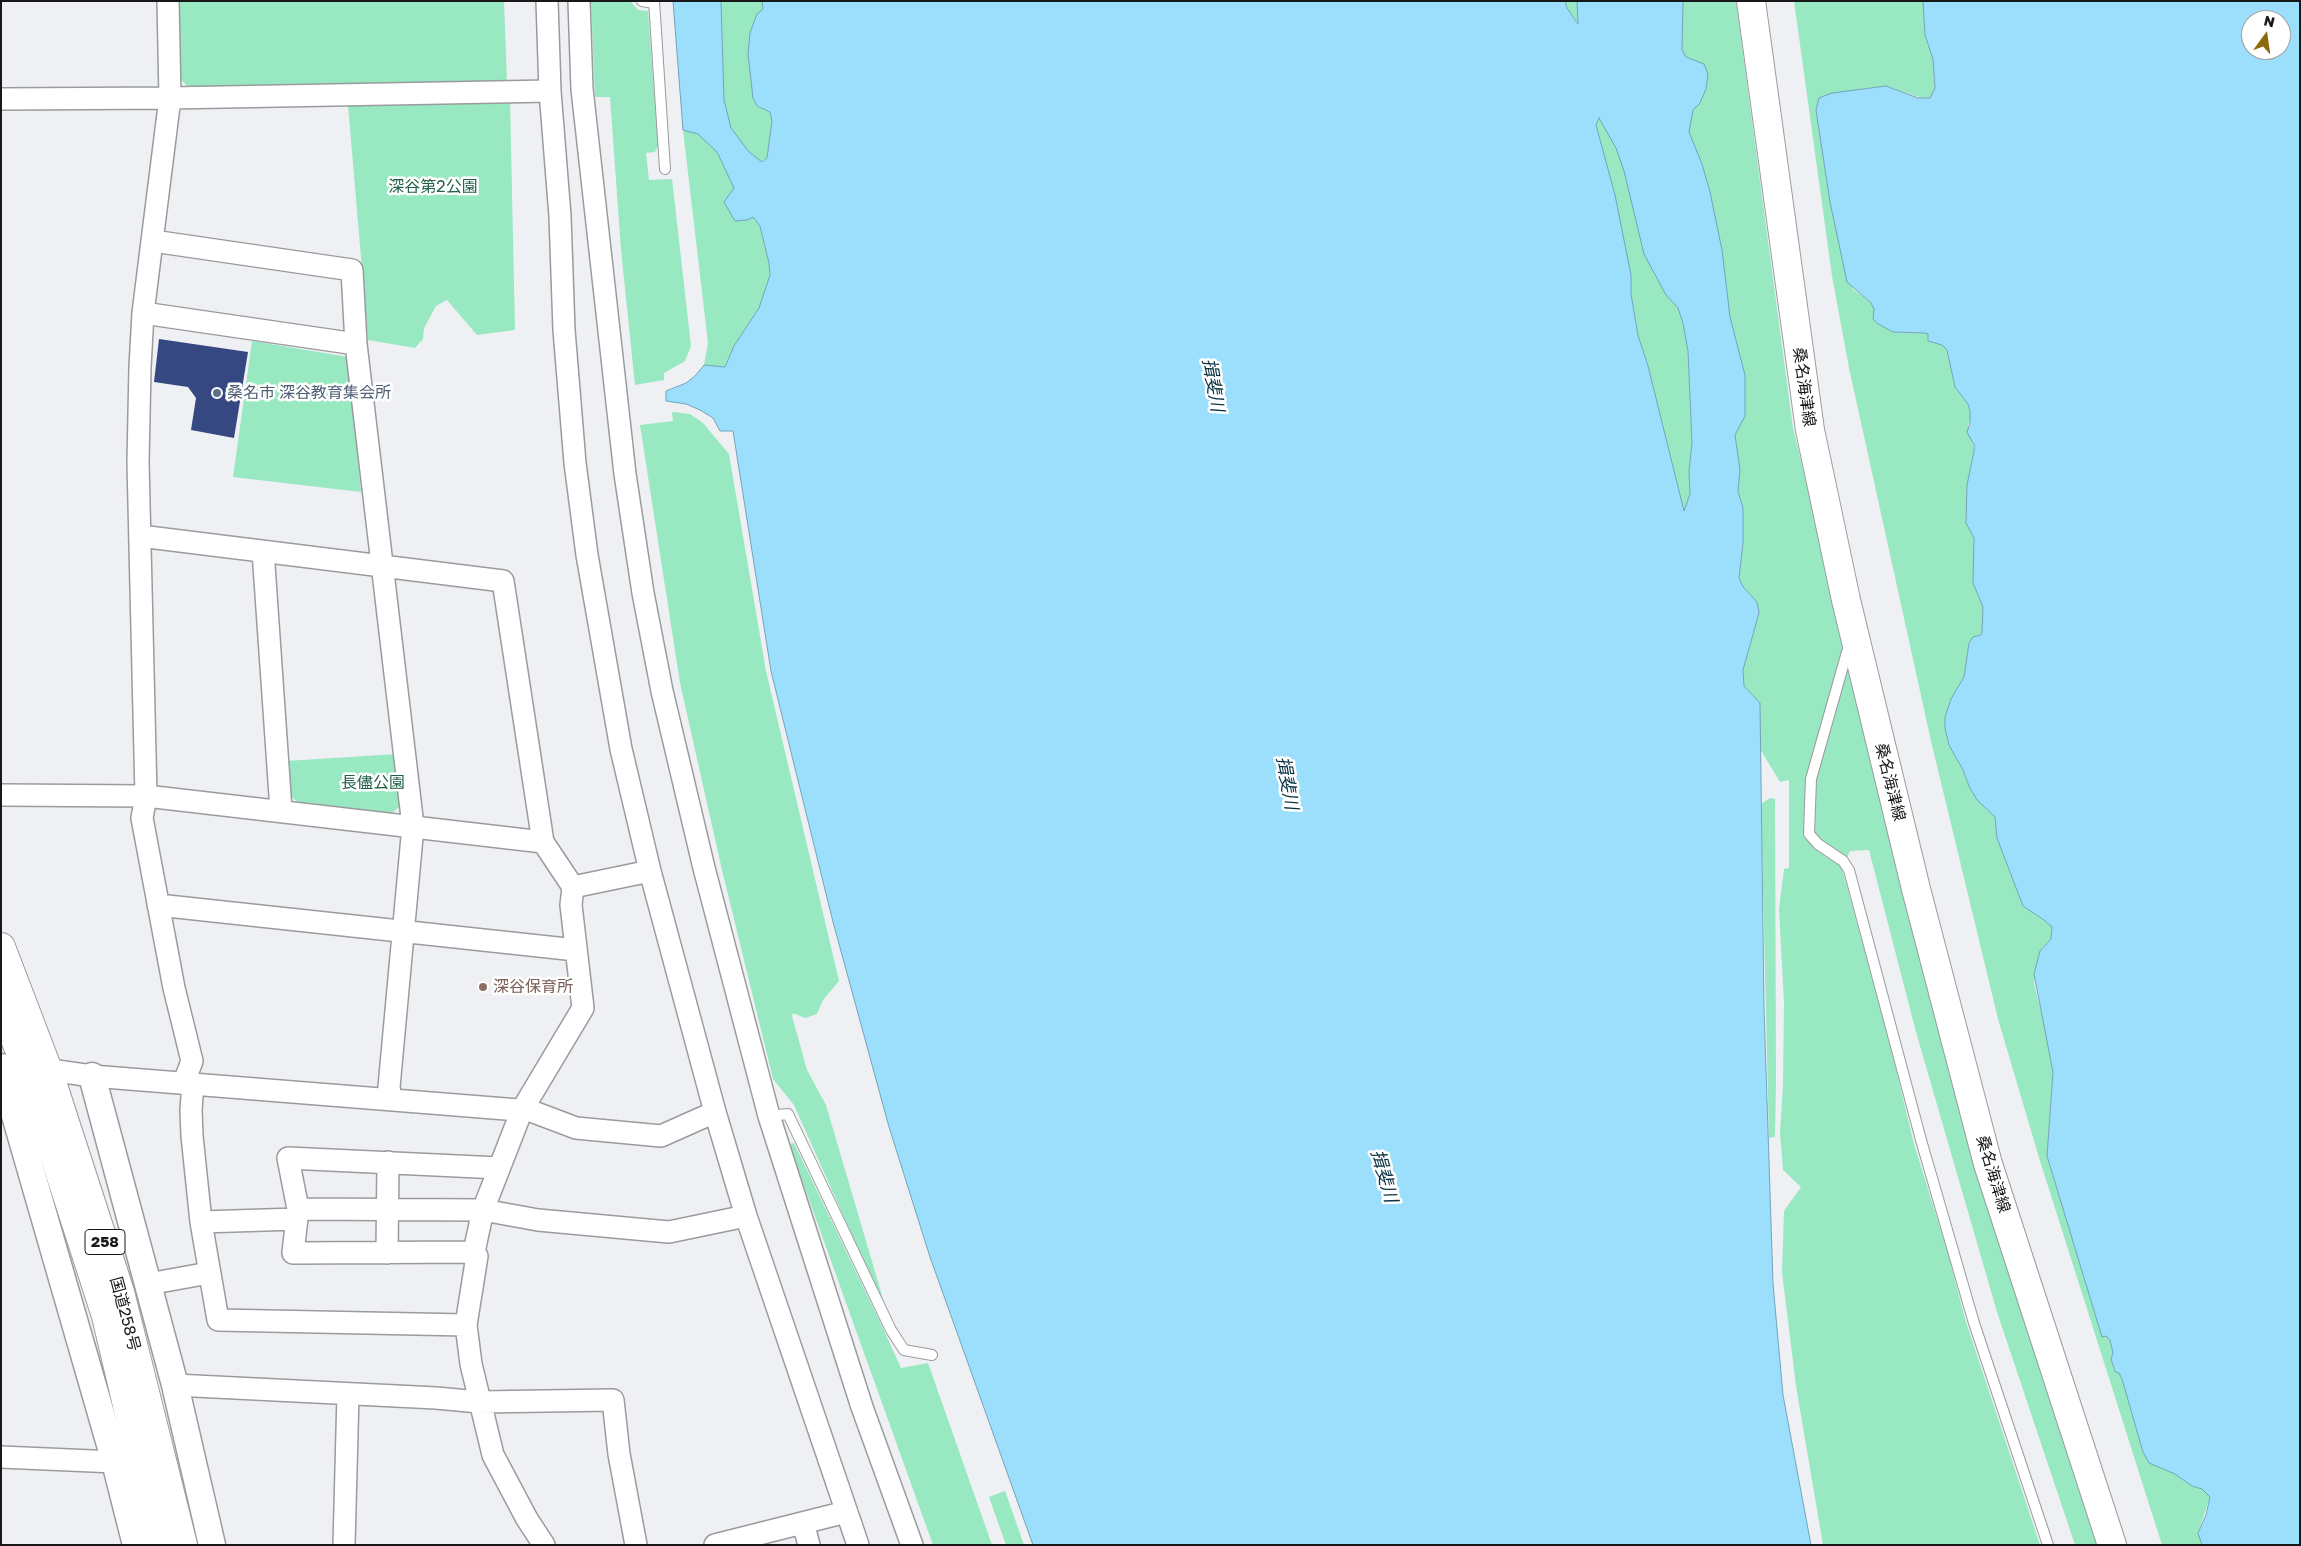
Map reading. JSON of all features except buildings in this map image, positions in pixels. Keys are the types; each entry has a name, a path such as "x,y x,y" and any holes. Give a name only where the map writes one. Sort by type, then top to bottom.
{"main road":[{"name":"桑名海津線","path":"1751,1 1810,430 1858,648 1916,889 1988,1164 2112,1545"},
{"name":"国道258号","path":"1,947 19,1066 82,1168 120,1292 182,1545"},
{"name":"国道258号","path":"1,1003 19,1066 106,1316 160,1545"}],"street":[{"path":"168,1 170,98 143,312 140,367 138,462 146,796 142,818 174,988 192,1061 189,1082 192,1136 209,1274 218,1320 466,1325"},
{"path":"547,1 550,92 560,216 564,330 575,463 587,555 611,699 650,871 715,1112 746,1216 858,1545"},
{"path":"579,1 582,90 625,474 643,592 662,691 704,868 769,1116 862,1407 912,1545"},
{"path":"1,99 550,92"},
{"path":"153,241 352,270 356,344 414,826 402,932 389,1087 390,1100"},
{"path":"143,312 356,344"},
{"path":"140,536 503,581 543,842 573,887 571,905 583,1008 522,1110 483,1210 474,1252 477,1256 466,1325 471,1364 493,1455 544,1545"},
{"path":"263,551 280,810"},
{"path":"1,795 146,796 280,810 543,842"},
{"path":"573,887 650,871"},
{"path":"158,905 576,950"},
{"path":"136,1545 19,1066 92,1076 189,1082 522,1110 531,1111 576,1128 661,1136 715,1112"},
{"path":"92,1076 175,1385 212,1545"},
{"path":"474,1252 293,1253 297,1214 288,1158 499,1168"},
{"path":"387,1253 388,1162"},
{"path":"202,1222 388,1209 483,1210 538,1220 669,1232 746,1216"},
{"path":"148,1284 209,1274"},
{"path":"175,1385 479,1402 614,1400 619,1454 636,1545"},
{"path":"344,1545 348,1394"},
{"path":"1,1457 116,1462"},
{"path":"715,1545 846,1512"},
{"path":"804,1523 808,1545"}],"lane":[{"path":"642,1 654,2 665,169"},
{"path":"1858,648 1847,652 1813,770 1809,834 1818,844 1843,861 1849,870 1921,1140 1974,1323 2048,1545"},
{"path":"769,1116 788,1114 891,1330 904,1350 932,1355"}],"green space":[{"path":"178,1 504,1 507,82 188,87 180,78"},
{"path":"591,1 630,1 638,10 648,11 658,146 655,152 646,153 649,180 672,179 691,346 685,361 664,373 664,380 635,385 621,250 610,97 595,97"},
{"path":"673,1 762,1 763,9 748,54 757,106 770,112 772,121 767,158 762,162 753,216 760,226 770,275 759,308 734,346 725,367 704,365 708,343 683,130"},
{"path":"1565,1 1593,1 1683,323 1688,351 1692,443 1689,471 1690,494 1684,512 1648,366 1638,335 1631,294 1631,275 1596,125 1599,117 1579,24 1567,8"},
{"path":"1664,1 1736,1 1793,428 1845,641 1840,657 1842,669 1854,674 2103,1545 2075,1545 1997,1312 1916,1032 1869,850 1850,851 1842,869 1888,1036 1914,1144 1947,1250 1966,1322 2040,1545 1823,1545 1796,1386 1782,1272 1784,1211 1801,1187 1783,1170 1780,1133 1783,1085 1784,1003 1779,909 1784,869 1789,868 1789,780 1780,782 1760,749 1760,703 1744,686 1743,670 1759,613 1757,602 1743,587 1739,578 1743,543 1743,508 1738,491 1693,157"},
{"path":"1794,1 1923,1 1925,35 1933,59 1934,94 1930,99 1925,99 1886,86 1855,90 1853,289 1871,303 1874,309 1873,319 1878,324 1893,332 1928,334 1929,341 1942,345 1947,350 1955,387 1968,404 1971,417 1968,425 1974,451 1967,485 1966,523 1974,538 1973,583 1983,607 1982,631 1979,636 1969,643 1964,677 1951,699 1945,717 1945,728 1949,745 1963,770 1969,786 1988,811 1995,817 1997,838 2023,906 2052,927 2051,939 2042,948 2034,983 2048,1040 2053,1072 2047,1156 2102,1336 2106,1336 2110,1340 2114,1372 2119,1373 2122,1379 2143,1452 2192,1486 2202,1489 2210,1497 2198,1533 2202,1545 2162,1545 2040,1161 1998,1019 1931,741 1849,368 1832,276"},
{"name":"深谷第2公園","path":"510,100 515,330 477,335 447,300 436,306 424,328 423,339 415,348 368,340 348,105"},
{"path":"252,341 348,357 361,492 233,477"},
{"path":"672,412 690,414 703,423 729,454 766,671 839,981 823,1000 817,1014 805,1018 793,1013 792,1016 807,1070 826,1105 888,1316 794,1105 773,1079 722,870 680,683 640,425 673,421"},
{"name":"長儘公園","path":"397,754 404,803 392,813 298,802 287,794 286,761"},
{"path":"1770,798 1775,799 1776,1081 1775,1137 1769,1138 1761,804"},
{"path":"794,1143 901,1368 928,1363 992,1545 933,1545 789,1144"},
{"path":"1005,1491 1024,1545 1006,1545 989,1497"}],"water":[{"name":"揖斐川","path":"673,1 721,1 724,100 731,128 749,152 762,162 767,158 772,121 770,112 757,106 753,98 748,54 750,33 757,14 763,9 762,1 1565,1 1567,8 1578,24 1577,1 1683,1 1682,50 1686,57 1704,64 1708,74 1706,89 1700,103 1693,110 1689,132 1702,164 1710,192 1722,250 1730,317 1745,375 1745,416 1735,435 1740,470 1738,491 1743,508 1743,543 1739,578 1743,587 1757,602 1759,613 1743,670 1744,686 1760,703 1764,1008 1773,1284 1783,1395 1811,1545 1033,1545 930,1257 889,1127 833,922 771,671 733,431 720,431 713,418 700,410 686,404 666,401 666,391 686,383 704,365 725,367 734,346 759,308 770,275 760,226 753,217 747,220 735,221 724,202 734,188 717,152 698,134 683,130","holes":["1599,118 1616,148 1624,171 1644,254 1666,295 1678,308 1683,323 1688,351 1692,443 1689,471 1690,494 1684,511 1648,366 1638,335 1631,294 1631,275 1615,195 1596,125"]},
{"path":"1923,1 2300,1 2300,1545 2202,1545 2198,1533 2206,1515 2210,1497 2202,1489 2192,1486 2175,1474 2149,1463 2143,1452 2122,1379 2119,1373 2115,1372 2111,1359 2113,1353 2110,1340 2106,1336 2102,1337 2047,1156 2053,1072 2034,974 2040,951 2051,939 2052,927 2023,906 1997,838 1995,817 1977,800 1969,786 1963,770 1949,745 1945,728 1945,717 1951,699 1964,677 1969,643 1973,637 1981,635 1982,631 1983,607 1973,583 1974,538 1966,523 1967,485 1974,451 1974,445 1967,432 1970,423 1970,411 1968,404 1955,387 1947,350 1942,345 1928,341 1928,334 1893,332 1878,324 1873,319 1874,309 1871,303 1847,282 1830,202 1816,110 1819,98 1832,93 1886,86 1918,98 1930,98 1935,88 1933,59 1925,35"}],"place":[{"name":"桑名市 深谷教育集会所","path":"217,393"},
{"name":"深谷保育所","path":"483,987"}]}
